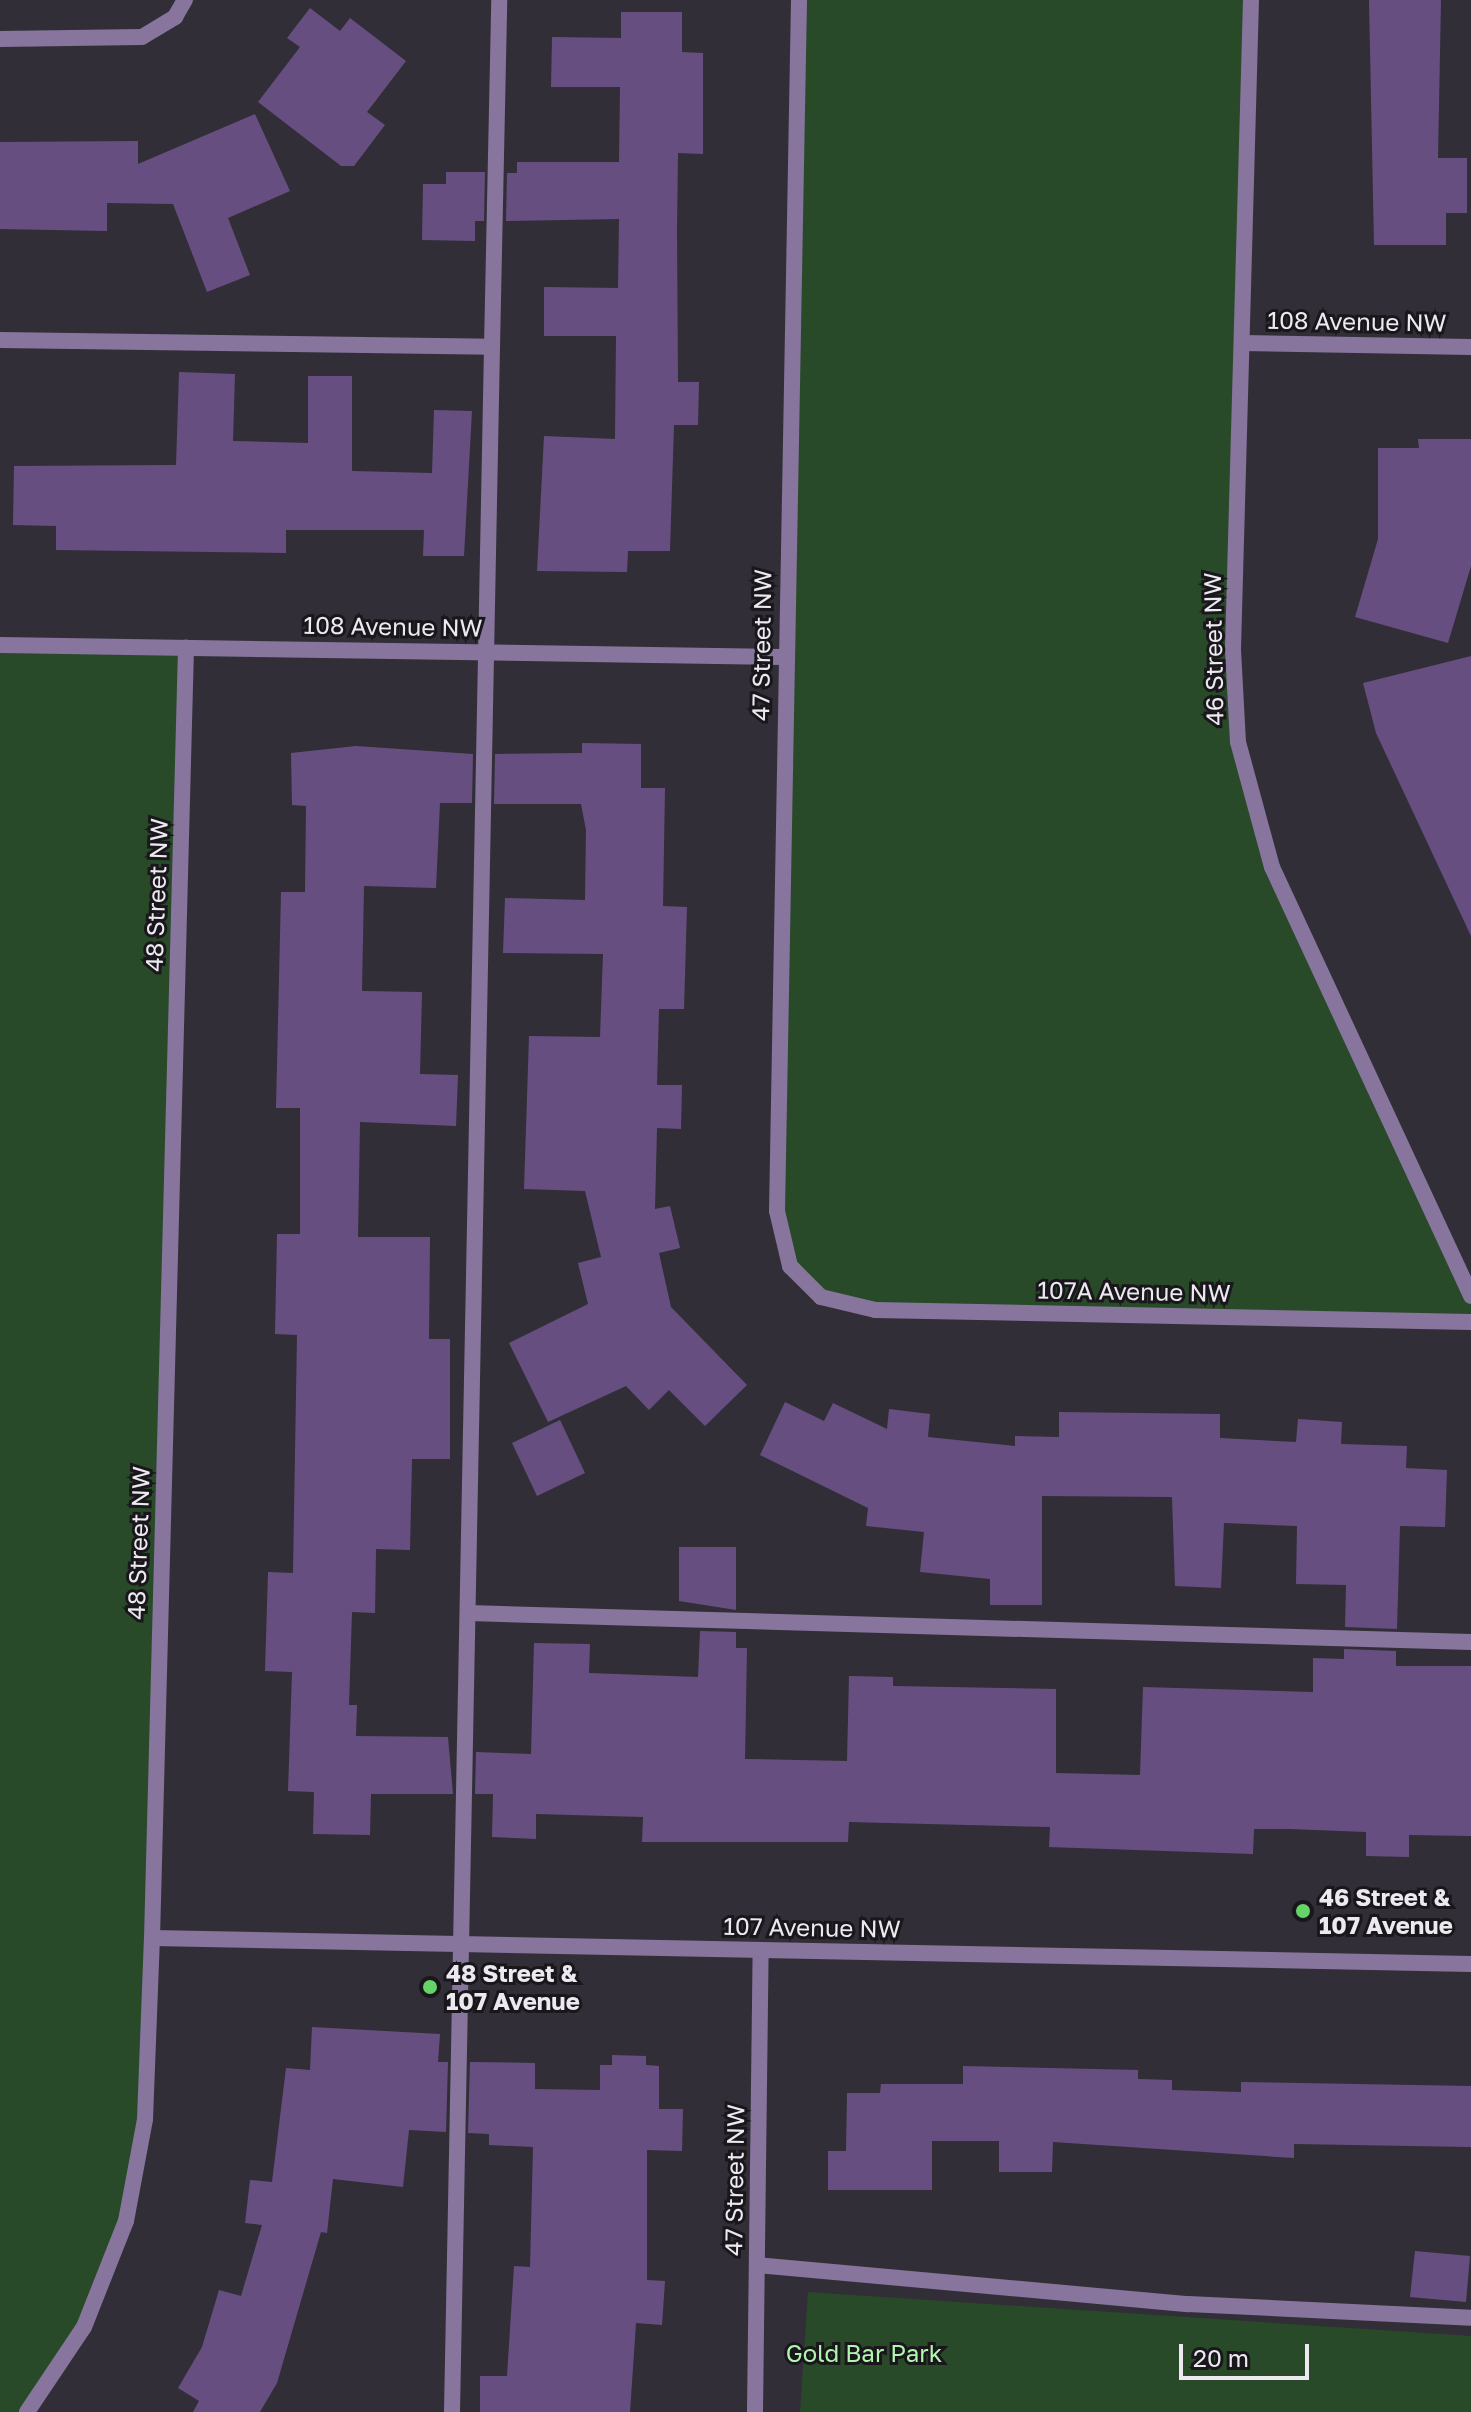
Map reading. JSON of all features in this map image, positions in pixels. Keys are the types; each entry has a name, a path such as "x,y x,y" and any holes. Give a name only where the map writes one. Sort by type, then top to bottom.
{"street":[{"path":"0,39 117,41 175,17 185,0"},
{"path":"452,2412 499,0"},
{"name":"47 Street NW","path":"799,0 777,1211 781,1248 803,1284"},
{"name":"46 Street NW","path":"1251,0 1233,664 1249,796 1307,951 1471,1296"},
{"path":"0,340 492,347"},
{"name":"108 Avenue NW","path":"1242,343 1471,347"},
{"name":"108 Avenue NW","path":"0,645 785,657"},
{"name":"48 Street NW","path":"27,2412 84,2327 126,2221 145,2119 186,647"},
{"name":"107A Avenue NW","path":"803,1284 845,1306 875,1310 1471,1322"},
{"path":"469,1613 1471,1642"},
{"name":"107 Avenue NW","path":"152,1938 1471,1964"},
{"name":"47 Street NW","path":"755,2412 761,1950"},
{"path":"757,2265 1188,2304 1471,2318"}],"green space":[{"path":"799,0 1251,0 1233,650 1249,796 1471,1296 1471,1322 875,1310 821,1297 781,1248"},
{"path":"0,645 186,647 149,2073 108,2272 27,2412 0,2412"},
{"name":"Gold Bar Park","path":"808,2292 1471,2336 1471,2412 800,2412"}],"building":[{"path":"1369,0 1441,0 1438,158 1467,158 1467,213 1446,213 1446,245 1374,245"},
{"path":"310,8 340,31 350,18 406,61 367,112 385,125 354,166 341,166 258,102 300,47 287,38"},
{"path":"621,12 682,12 682,52 703,53 703,154 678,153 678,382 699,382 698,425 674,425 670,551 628,551 627,572 537,571 544,436 615,439 616,336 544,336 544,287 618,288 619,219 506,221 507,173 517,173 517,162 619,162 620,87 551,87 552,37 621,38"},
{"path":"255,114 290,191 228,218 250,275 207,292 173,204 107,203 107,231 0,229 0,142 138,141 138,164"},
{"path":"446,172 485,172 484,221 475,221 475,241 422,240 423,184 446,184"},
{"path":"179,372 235,374 233,441 308,443 308,376 352,376 352,471 432,473 434,410 472,411 464,556 423,556 424,530 286,530 286,553 56,550 56,526 13,525 14,466 176,465"},
{"path":"1418,439 1471,439 1471,566 1448,643 1355,617 1378,539 1378,448 1419,448"},
{"path":"1471,656 1471,936 1376,733 1363,683"},
{"path":"582,743 641,744 641,788 665,788 663,906 687,907 684,1009 659,1009 657,1085 682,1085 681,1129 657,1128 655,1209 670,1206 680,1248 659,1253 671,1307 747,1385 705,1426 669,1390 649,1410 626,1386 548,1422 509,1343 588,1304 578,1263 601,1257 585,1191 524,1189 529,1036 600,1037 603,954 503,953 505,898 585,900 586,830 581,804 494,804 495,754 582,753"},
{"path":"356,746 473,754 472,803 440,803 436,888 364,886 362,991 422,992 420,1074 458,1075 456,1126 360,1122 358,1237 430,1237 429,1339 450,1339 450,1459 412,1459 410,1550 376,1549 375,1613 352,1612 349,1705 357,1705 356,1736 448,1737 453,1794 371,1794 370,1835 313,1834 314,1792 288,1791 292,1672 265,1671 268,1572 293,1573 297,1335 275,1334 277,1234 300,1234 300,1108 276,1108 281,892 305,892 306,806 292,805 291,753"},
{"path":"785,1402 824,1421 833,1403 887,1429 889,1409 930,1414 928,1437 1015,1446 1015,1436 1059,1437 1059,1412 1220,1414 1220,1438 1296,1442 1298,1419 1342,1422 1341,1444 1407,1446 1406,1468 1447,1470 1445,1527 1400,1526 1397,1629 1345,1627 1346,1585 1296,1584 1297,1526 1224,1523 1221,1588 1175,1586 1172,1497 1042,1496 1042,1605 990,1605 990,1579 920,1572 924,1532 866,1526 868,1508 760,1455"},
{"path":"560,1420 585,1473 537,1496 512,1443"},
{"path":"679,1547 736,1547 736,1610 679,1601"},
{"path":"700,1631 736,1632 736,1648 747,1648 745,1759 847,1761 849,1676 893,1677 893,1686 1056,1689 1056,1773 1140,1775 1143,1687 1313,1692 1313,1658 1344,1659 1344,1649 1396,1651 1396,1666 1471,1666 1471,1836 1409,1835 1409,1857 1366,1856 1366,1832 1290,1829 1254,1829 1253,1854 1049,1847 1050,1827 849,1822 848,1842 642,1842 643,1817 536,1814 536,1839 492,1837 493,1794 475,1794 476,1752 531,1754 534,1643 590,1644 589,1673 698,1677"},
{"path":"312,2027 440,2034 438,2062 448,2062 446,2132 409,2130 403,2187 333,2179 327,2233 321,2232 277,2383 260,2412 193,2412 199,2401 178,2388 202,2347 219,2290 241,2296 262,2225 245,2223 250,2180 272,2182 286,2068 310,2070"},
{"path":"612,2055 646,2056 646,2065 659,2066 659,2109 683,2109 682,2151 647,2150 647,2280 665,2281 662,2325 636,2323 630,2412 480,2412 480,2376 507,2376 514,2266 530,2267 533,2147 489,2145 489,2134 468,2133 470,2062 535,2063 535,2089 600,2090 600,2065 612,2065"},
{"path":"963,2066 1138,2070 1138,2079 1172,2080 1172,2090 1241,2092 1241,2082 1471,2086 1471,2147 1294,2144 1294,2158 1053,2142 1052,2172 999,2172 999,2141 932,2141 932,2190 828,2190 828,2151 846,2151 847,2093 880,2093 881,2084 963,2084"},
{"path":"1415,2251 1470,2256 1466,2302 1410,2297"}],"place":[{"name":"46 Street & 107 Avenue","path":"1303,1911"},
{"name":"48 Street & 107 Avenue","path":"430,1987"}]}
